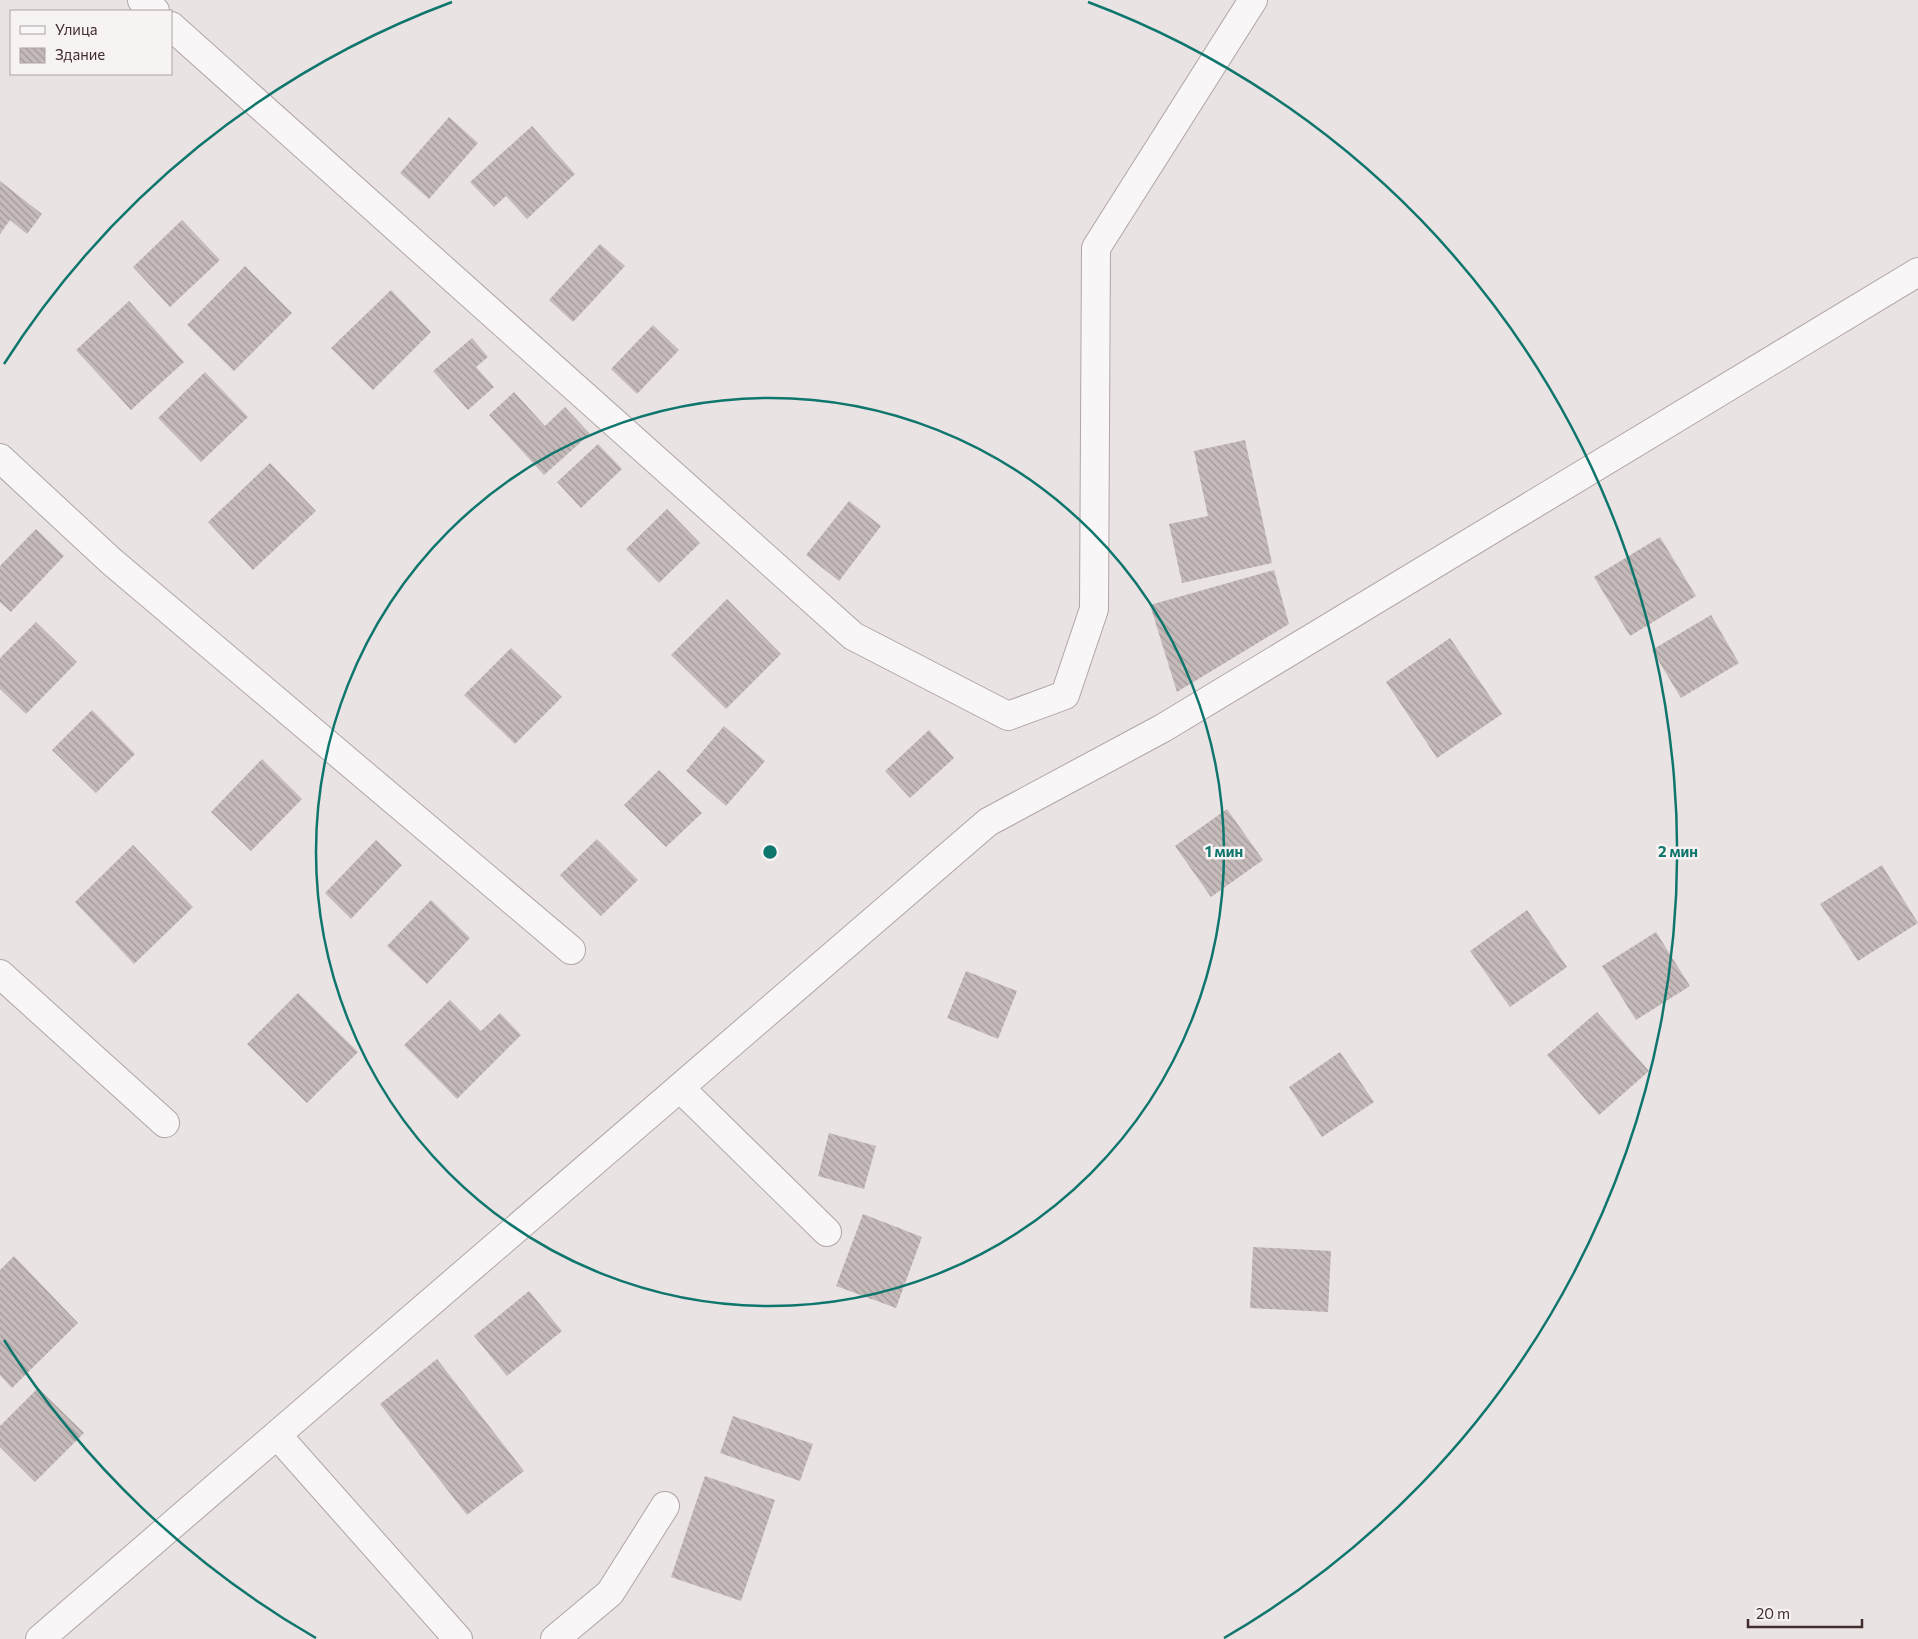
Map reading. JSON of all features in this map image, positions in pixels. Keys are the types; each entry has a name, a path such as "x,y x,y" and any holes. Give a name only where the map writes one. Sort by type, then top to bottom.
{"street":[{"path":"142,0 154,10"},
{"path":"172,27 854,636 1008,716 1065,694 1094,609 1096,248 1253,0"},
{"path":"40,1639 988,822 1163,728 1918,272"},
{"path":"0,458 111,561 571,950"},
{"path":"0,974 164,1123"},
{"path":"680,1088 827,1232"},
{"path":"276,1435 458,1639"},
{"path":"555,1639 610,1593 665,1506"}],"building":[{"path":"449,117 478,143 429,199 400,173"},
{"path":"532,126 575,174 527,219 506,196 494,207 470,182"},
{"path":"0,181 42,214 27,234 10,220 0,234"},
{"path":"182,220 220,260 170,307 133,267"},
{"path":"600,244 625,266 573,322 549,300"},
{"path":"245,266 292,313 234,371 187,325"},
{"path":"391,290 431,332 373,390 331,348"},
{"path":"129,301 184,362 131,410 76,350"},
{"path":"653,325 679,350 637,394 611,369"},
{"path":"472,338 488,357 476,367 494,387 468,410 433,371"},
{"path":"205,372 248,417 201,462 158,418"},
{"path":"514,392 545,426 565,407 590,434 544,475 489,415"},
{"path":"1245,440 1272,563 1182,583 1169,524 1208,516 1194,451"},
{"path":"598,444 622,469 581,508 557,482"},
{"path":"270,463 316,511 253,570 208,522"},
{"path":"849,501 881,526 839,581 806,555"},
{"path":"667,509 700,543 659,583 626,549"},
{"path":"36,529 64,556 11,612 0,602 0,566"},
{"path":"1660,537 1696,596 1630,636 1594,577"},
{"path":"1274,570 1289,624 1177,692 1150,605"},
{"path":"727,599 781,654 726,709 671,655"},
{"path":"1711,615 1739,663 1681,698 1652,650"},
{"path":"36,622 77,662 26,714 0,689 0,658"},
{"path":"1450,638 1502,714 1437,758 1386,682"},
{"path":"511,648 562,697 515,744 464,695"},
{"path":"92,710 135,754 96,793 52,750"},
{"path":"724,726 765,761 726,806 686,771"},
{"path":"929,730 954,758 910,798 885,771"},
{"path":"262,759 302,799 251,851 211,812"},
{"path":"659,770 702,813 666,847 624,805"},
{"path":"1227,809 1263,860 1211,897 1175,846"},
{"path":"597,839 638,880 601,916 560,875"},
{"path":"376,840 402,865 351,919 325,893"},
{"path":"133,845 193,907 134,964 75,902"},
{"path":"1882,865 1918,923 1858,961 1820,904"},
{"path":"431,900 470,938 427,984 387,946"},
{"path":"1527,910 1567,967 1510,1007 1470,951"},
{"path":"1656,932 1690,986 1636,1020 1602,966"},
{"path":"966,971 1017,991 998,1039 947,1018"},
{"path":"298,993 358,1052 307,1103 247,1044"},
{"path":"450,1000 481,1031 500,1013 521,1035 457,1099 404,1045"},
{"path":"1597,1012 1649,1071 1599,1115 1547,1055"},
{"path":"1340,1052 1374,1102 1322,1137 1289,1087"},
{"path":"829,1133 876,1146 864,1189 818,1176"},
{"path":"863,1214 922,1237 896,1308 836,1286"},
{"path":"1253,1247 1331,1251 1328,1312 1250,1308"},
{"path":"14,1256 78,1323 12,1388 0,1375 0,1270"},
{"path":"529,1291 562,1331 507,1376 474,1336"},
{"path":"437,1359 524,1471 467,1515 380,1404"},
{"path":"38,1388 84,1433 35,1482 0,1447 0,1426"},
{"path":"733,1416 813,1444 800,1481 720,1453"},
{"path":"705,1476 775,1500 741,1601 671,1577"}]}
